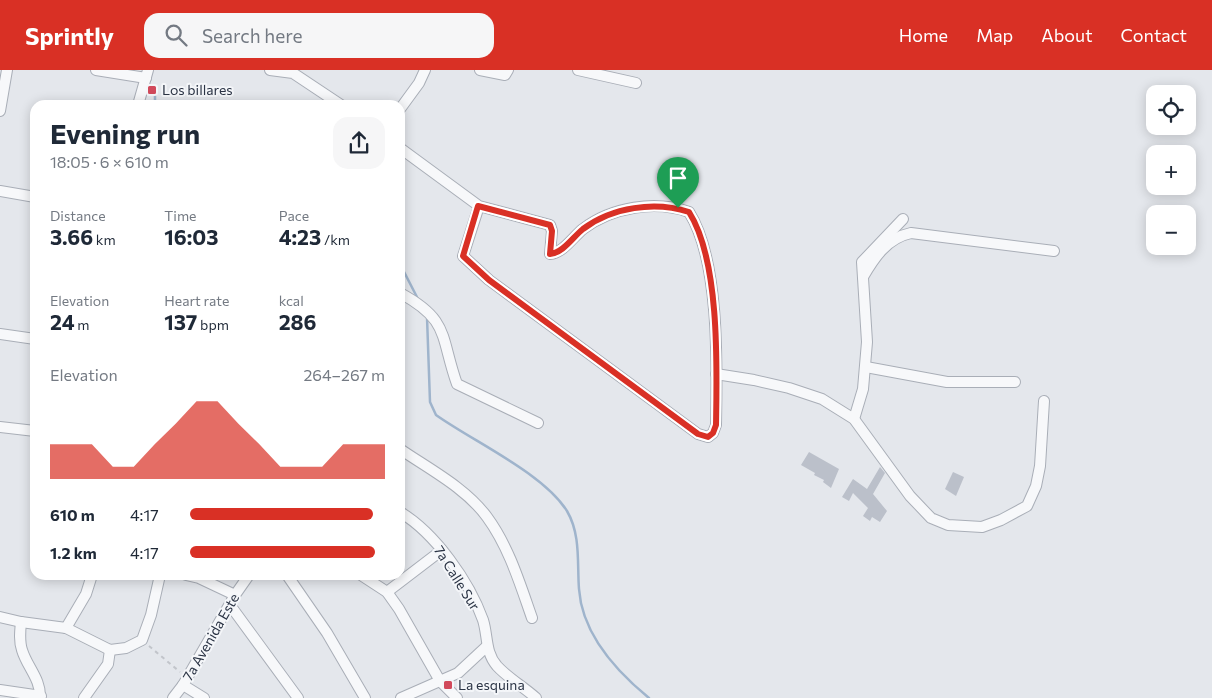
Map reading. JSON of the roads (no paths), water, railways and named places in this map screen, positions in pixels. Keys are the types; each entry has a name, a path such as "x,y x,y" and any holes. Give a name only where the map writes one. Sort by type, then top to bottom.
{"street":[{"path":"0,110 7,70"},
{"path":"96,70 147,74 139,100"},
{"path":"270,70 293,72 334,100"},
{"path":"405,102 420,83 425,70"},
{"path":"480,70 501,76 505,75 508,70"},
{"path":"578,70 636,83"},
{"path":"405,152 478,206 550,225 552,231 550,254 559,251 584,228 608,215 637,207 678,208 689,212 703,242 709,270 716,374 716,425 713,433 708,437 703,437 489,280 463,256 478,206"},
{"path":"0,191 30,196"},
{"path":"854,419 863,389 868,342 861,265 864,257 903,219"},
{"path":"863,277 874,258 890,242 899,235 910,233 1054,251"},
{"path":"405,296 421,304 438,322 457,384 538,424"},
{"path":"0,334 30,338"},
{"path":"866,367 947,382 1015,382"},
{"path":"716,374 789,388 822,400 854,419 910,496 931,518 948,525 982,527 1001,520 1027,506 1031,499 1040,466 1044,402"},
{"path":"0,427 30,430"},
{"path":"405,452 461,491 487,516 512,561 532,618"},
{"name":"7a Calle Sur","path":"405,515 413,520 442,550 475,601 485,628 486,647 497,666 529,696"},
{"path":"405,578 442,550"},
{"path":"66,628 86,594 90,580"},
{"path":"0,616 21,622 66,628 110,650 126,648 142,640 151,615 159,580"},
{"path":"203,580 235,595"},
{"name":"7a Avenida Este","path":"173,698 246,580"},
{"path":"290,580 327,633 365,698"},
{"path":"369,580 387,592 399,608 440,681 457,698"},
{"path":"387,592 403,580"},
{"path":"230,605 298,698"},
{"path":"0,690 41,697 40,685 22,652 20,640 21,622"},
{"path":"401,698 458,673 486,647"},
{"path":"84,698 108,664 110,650"},
{"path":"185,681 204,698"}],"waterway":[{"path":"155,87 155,100"},
{"path":"405,274 419,301"},
{"path":"427,317 430,402 436,415 525,471 556,497 567,511 575,530 578,549 579,589 587,621 594,636 613,663 649,698"}],"place":[{"name":"Los billares","path":"152,90"},
{"name":"La esquina","path":"448,685"}]}
